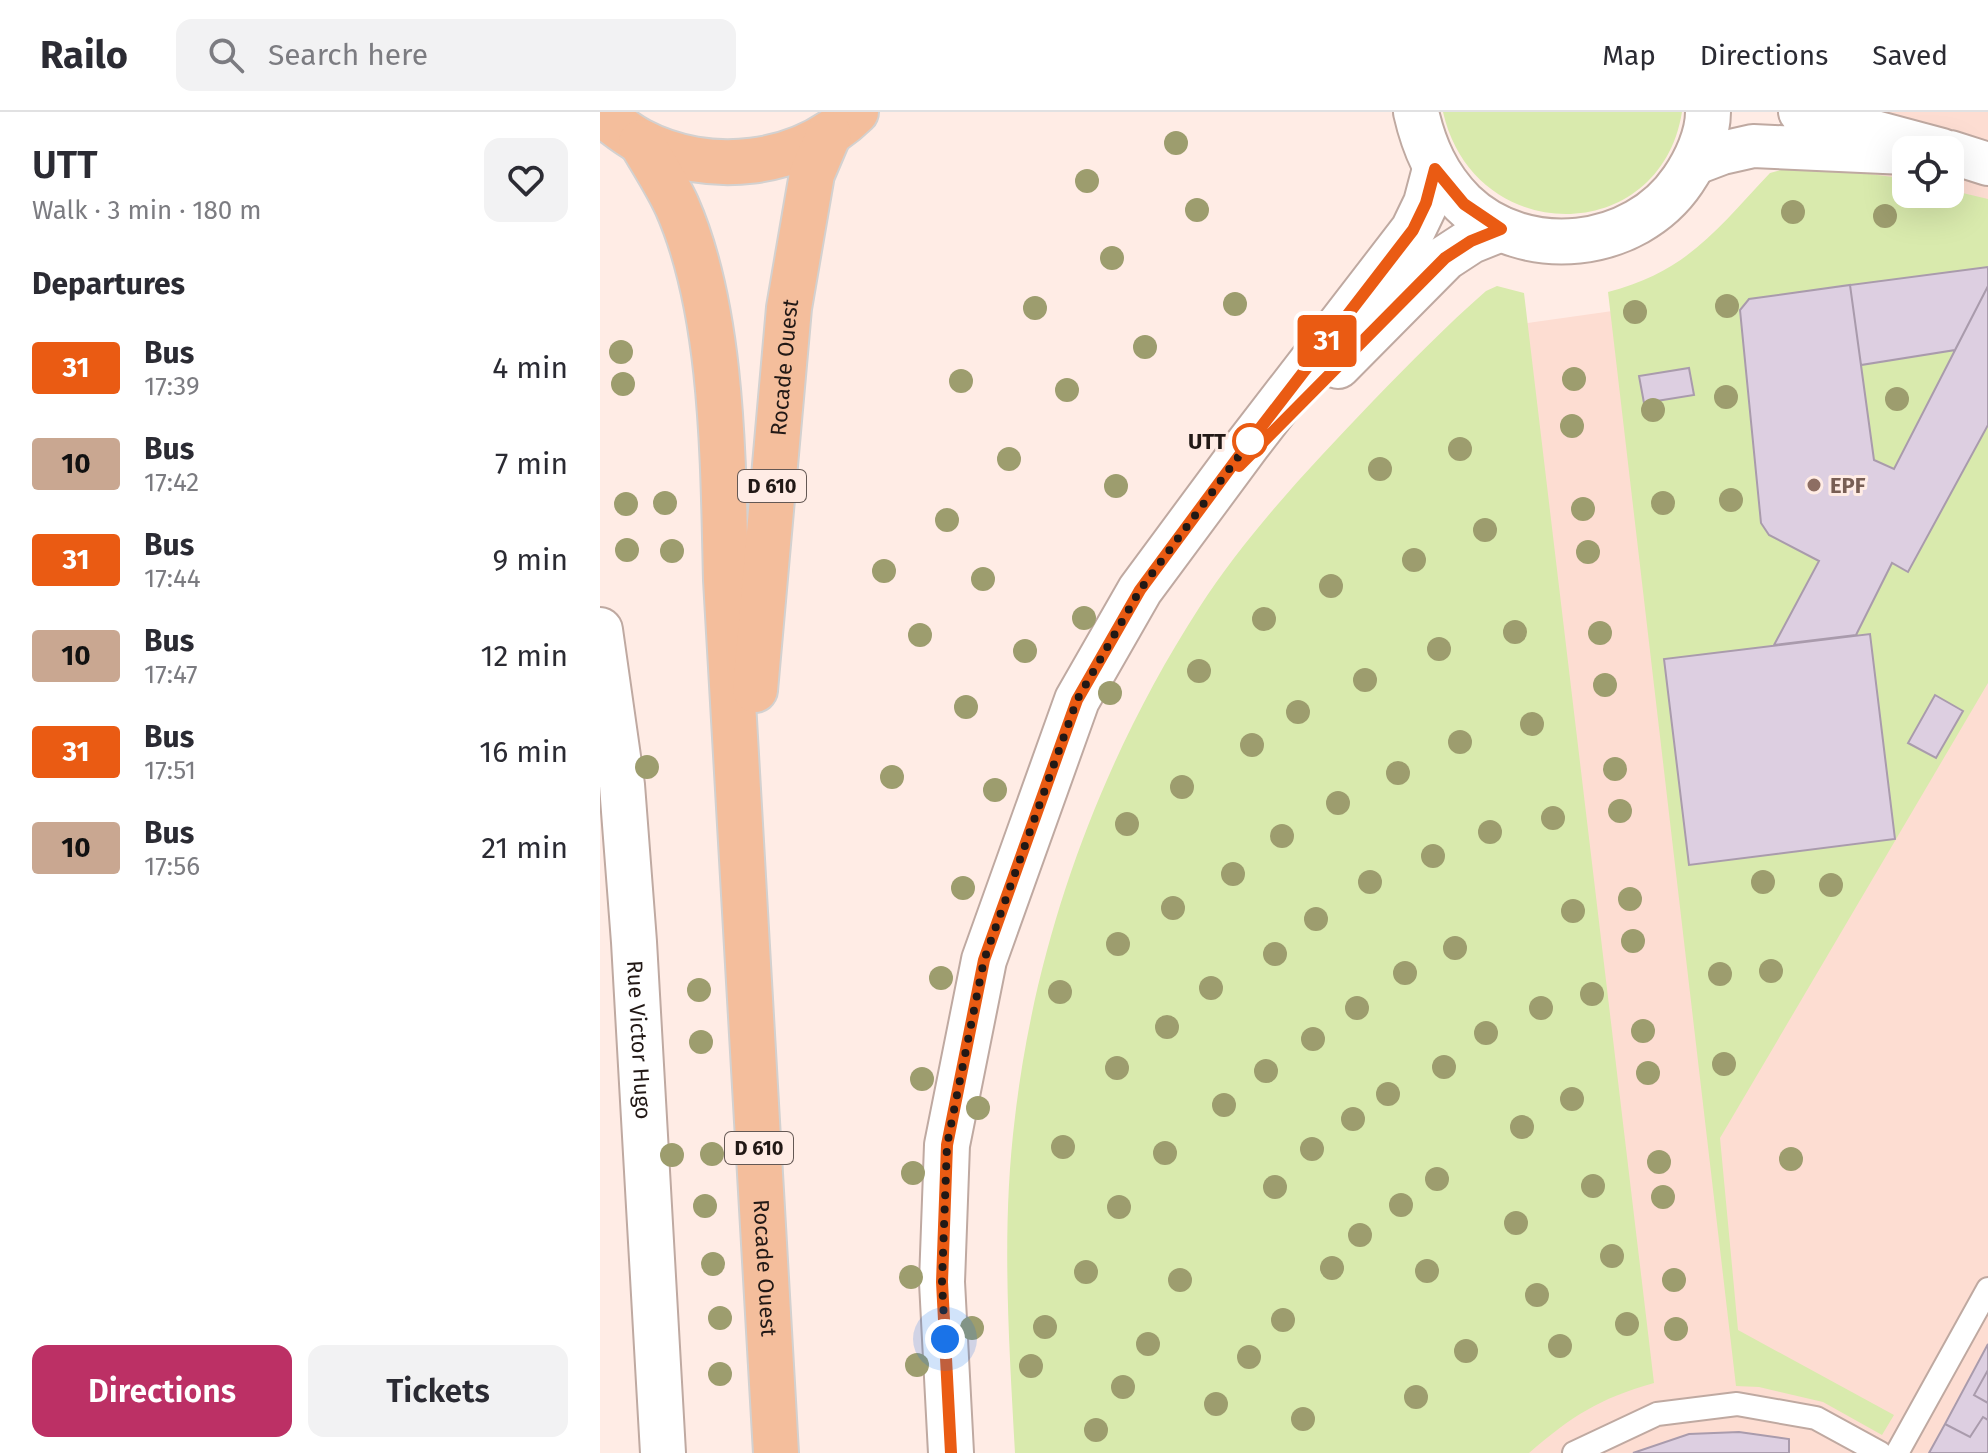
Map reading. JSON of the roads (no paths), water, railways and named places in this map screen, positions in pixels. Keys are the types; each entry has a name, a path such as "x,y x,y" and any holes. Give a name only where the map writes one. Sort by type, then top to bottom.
{"main road":[{"path":"615,129 687,159 736,164 785,155 842,123"},
{"name":"Rocade Ouest","path":"743,844 789,308 812,174 842,123"},
{"name":"Rocade Ouest","path":"615,129 677,205 704,293 723,450 726,580 776,1453"}],"street":[{"path":"1416,112 1423,141 1435,169 1464,204 1501,229 1531,239 1563,243 1594,239 1625,229 1652,213 1676,191 1693,164 1708,121 1708,112"},
{"path":"1800,112 1892,137"},
{"path":"1693,164 1753,146 1892,152"},
{"path":"951,1453 942,1282 947,1145 984,960 1077,700 1140,590 1413,230 1426,203 1435,169"},
{"path":"1218,487 1445,258 1471,241 1501,229"},
{"name":"Rue Victor Hugo","path":"600,630 622,785 628,863 663,1453"}],"lane":[{"path":"1897,1453 1988,1289"},
{"path":"1574,1453 1657,1414 1737,1404 1816,1418 1880,1453"}],"place":[{"name":"UTT","path":"1250,441"},
{"name":"EPF","path":"1814,485"}]}
